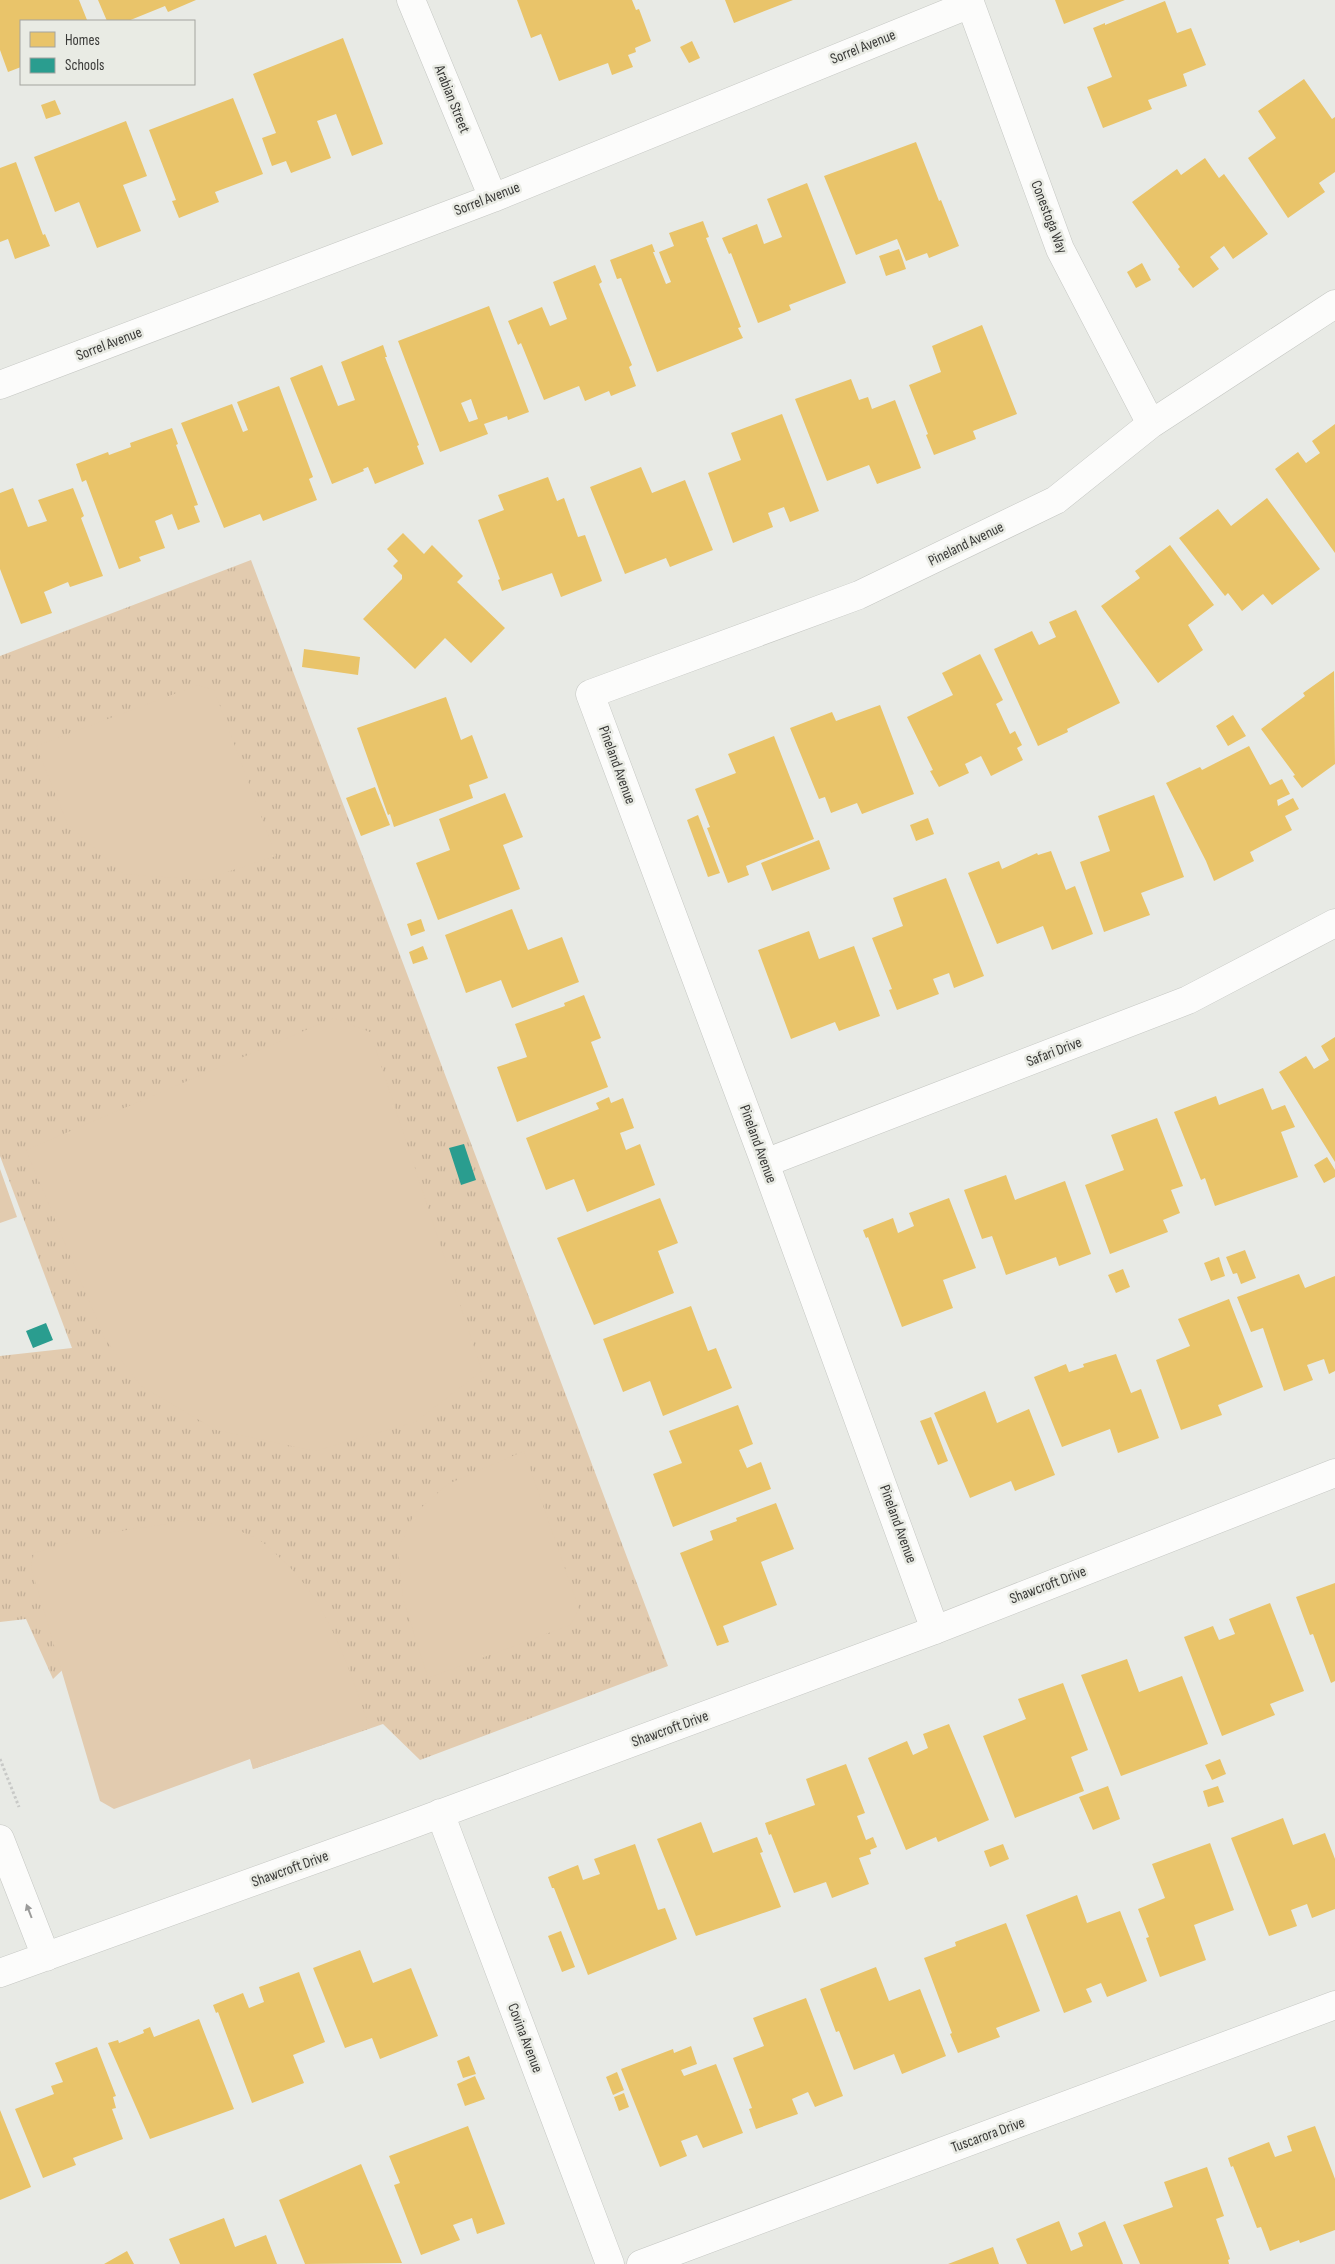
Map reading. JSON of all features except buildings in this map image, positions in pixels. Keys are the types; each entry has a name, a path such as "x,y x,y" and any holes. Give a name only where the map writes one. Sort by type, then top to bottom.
{"street":[{"name":"Arabian Street","path":"412,0 493,198"},
{"name":"Sorrel Avenue","path":"0,385 493,198 970,2"},
{"name":"Conestoga Way","path":"970,2 1060,249 1151,424"},
{"name":"Pineland Avenue","path":"935,1630 765,1163 590,694 859,595 1056,500 1151,424 1335,304"},
{"name":"Safari Drive","path":"765,1163 1188,1000 1335,922"},
{"name":"Shawcroft Drive","path":"0,1973 935,1630 1335,1473"},
{"name":"Covina Avenue","path":"440,1813 610,2264"},
{"path":"0,1839 46,1957"},
{"name":"Tuscarora Drive","path":"641,2264 1335,2005"}],"green space":[{"path":"251,560 668,1666 420,1760 383,1724 253,1769 234,1688 81,1652 53,1679 26,1619 0,1622 0,1356 72,1348 0,1156 0,656"},
{"path":"198,685 214,690 276,856 203,880 124,874 68,825 36,746"},
{"path":"334,1018 370,1032 482,1371 415,1422 315,1451 216,1430 141,1386 105,1339 26,1150"},
{"path":"0,1169 17,1217 0,1223"},
{"path":"524,1451 579,1609 570,1625 428,1678 403,1599 398,1550 414,1514 448,1484"},
{"path":"193,1520 235,1529 259,1540 296,1574 324,1614 335,1636 370,1728 253,1769 250,1759 114,1809 100,1801 31,1567 34,1553 100,1534"}]}
